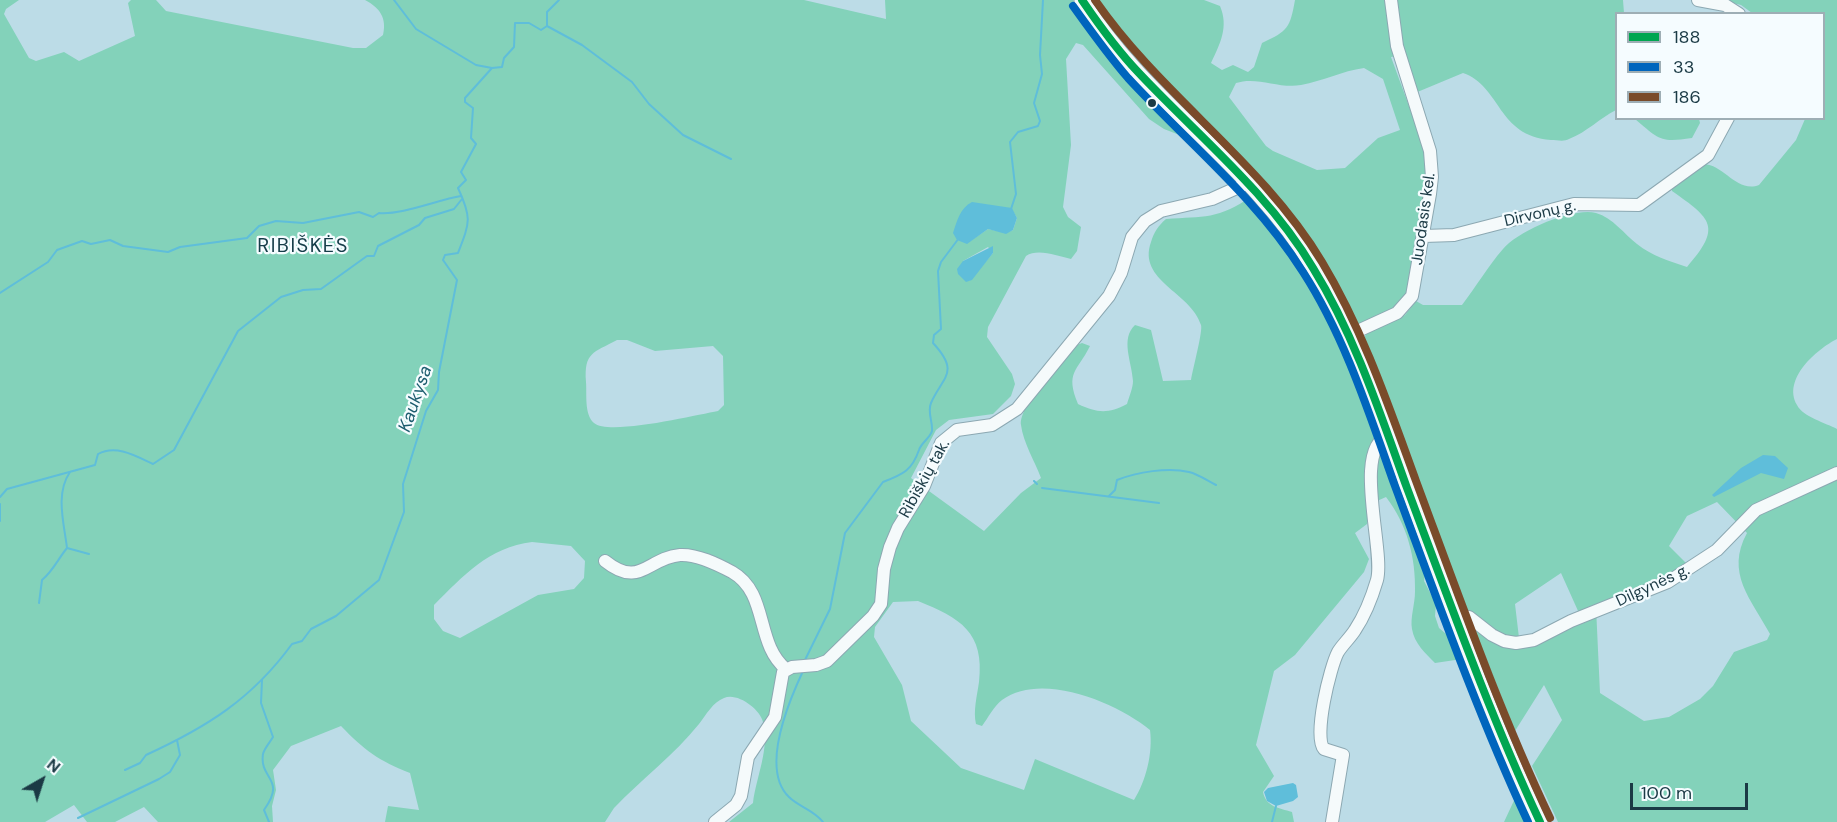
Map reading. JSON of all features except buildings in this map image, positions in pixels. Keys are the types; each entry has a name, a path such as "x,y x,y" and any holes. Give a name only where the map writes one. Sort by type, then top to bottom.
{"main road":[{"path":"1082,0 1125,60 1250,182 1311,263 1349,335 1496,722 1540,822"}],"street":[{"name":"Juodasis kel.","path":"1349,335 1397,313 1407,303 1414,286 1424,237 1432,165 1425,134 1396,46 1391,0"},
{"path":"1698,0 1725,5 1736,12"},
{"name":"Dirvonų g.","path":"1424,237 1454,235 1574,204 1639,205 1708,155 1727,120"},
{"name":"Ribiškių tak.","path":"786,669 827,661 873,616 880,604 884,569 894,537 924,486 941,443 957,430 992,425 1017,409 1109,296 1121,273 1132,237 1145,221 1161,211 1212,199 1250,182"},
{"path":"1332,822 1343,755 1323,749 1319,735 1332,667 1362,618 1378,578 1371,479 1377,446 1382,438 1388,436"},
{"name":"Dilgynės g.","path":"1456,616 1469,617 1492,635 1504,640 1516,643 1534,640 1571,621 1676,578 1717,550 1756,510 1837,473"},
{"path":"605,561 621,572 639,573 678,555 689,555 733,573 752,592 770,651 786,669 782,675 775,717 748,757 741,796 736,805 714,822"}],"green space":[{"path":"0,0 19,0 6,9 4,14 29,58 36,61 64,52 79,61 135,36 128,3 131,0 156,0 166,11 353,48 366,48 383,35 384,23 375,6 365,0 804,0 886,19 885,0 1073,0 1103,42 1139,82 1147,95 1160,108 1175,116 1200,143 1164,129 1149,119 1083,45 1076,43 1066,59 1071,145 1063,207 1068,217 1081,227 1077,251 1071,259 1042,253 1026,256 988,327 987,337 1012,374 1015,384 1011,396 993,414 949,420 936,430 911,478 984,531 1021,493 1041,478 1024,438 1021,425 1022,416 1034,394 1077,345 1082,343 1090,346 1074,373 1074,393 1078,404 1091,409 1108,411 1127,404 1133,381 1128,337 1135,325 1151,330 1163,381 1191,380 1201,325 1187,304 1158,277 1152,267 1149,255 1152,238 1166,219 1201,217 1220,213 1252,196 1283,239 1309,282 1354,370 1373,415 1424,558 1426,569 1424,581 1436,604 1435,616 1439,628 1457,643 1462,659 1435,663 1415,639 1412,625 1415,579 1412,554 1400,518 1386,497 1368,505 1367,524 1355,533 1369,559 1364,572 1295,655 1274,671 1256,745 1274,776 1263,792 1265,797 1270,804 1292,812 1294,822 729,822 753,803 762,763 765,732 761,717 753,707 735,697 729,697 713,706 679,746 614,808 605,822 385,822 388,806 419,810 410,773 372,754 341,726 291,746 273,770 276,790 272,806 273,822 158,822 144,807 115,822 87,822 74,805 45,822 0,822","holes":["1011,208 1017,218 1013,230 1006,233 988,229 967,243","988,247 993,253 969,281 963,261","617,340 627,340 655,351 713,346 723,356 724,405 718,411 634,426 603,426 594,423 587,404 586,372 589,359 596,351","532,542 571,546 585,561 584,578 574,589 538,595 460,638 443,631 434,619 434,605 478,564 503,550","918,601 946,614 966,629 978,651 980,665 975,709 976,724 982,726 1002,700 1018,692 1037,689 1079,694 1119,710 1136,720 1150,730 1151,739 1148,767 1134,800 1035,759 1024,790 961,768 911,721 902,685 874,637 875,627 893,602"]},
{"path":"1090,0 1204,0 1220,6 1224,21 1220,42 1211,63 1222,70 1233,65 1248,72 1254,67 1262,43 1283,32 1286,28 1295,0 1623,0 1624,12 1615,12 1615,111 1582,133 1563,141 1533,137 1520,130 1509,120 1485,88 1475,79 1463,73 1415,93 1403,55 1391,57 1424,147 1425,188 1407,295 1398,306 1358,326 1349,321 1270,196 1269,190 1206,122 1140,60","holes":["1364,68 1383,79 1400,130 1378,138 1345,168 1317,170 1266,146 1229,97 1236,83 1244,81 1293,86"]},
{"path":"1720,0 1837,0 1837,339 1820,350 1804,366 1794,385 1794,395 1797,405 1804,413 1837,429 1837,822 1558,822 1532,766 1562,720 1544,685 1515,731 1361,346 1366,334 1405,315 1416,301 1423,305 1462,305 1492,262 1510,242 1533,228 1560,217 1586,212 1602,215 1649,252 1687,267 1705,242 1708,224 1696,209 1672,191 1672,185 1696,166 1707,165 1743,185 1759,185 1796,140 1805,120 1825,120 1825,12 1751,12 1741,5","holes":["1717,502 1747,533 1741,547 1740,573 1743,585 1770,634 1767,640 1734,652 1713,686 1700,699 1669,717 1644,721 1600,693 1596,607 1688,565 1669,546 1687,516","1561,573 1583,622 1519,638 1515,604"]},
{"path":"1636,120 1699,120 1700,123 1692,138 1673,140 1655,135"},
{"path":"1518,792 1533,822 1504,822"}],"water":[{"path":"972,202 1012,208 1017,218 1013,230 1006,234 988,229 967,244 957,240 953,233 958,220 962,211"},
{"path":"993,246 993,253 972,280 966,282 958,274 957,269 963,261"},
{"path":"1763,455 1775,456 1788,468 1784,479 1761,473 1714,497 1712,495 1741,468"},
{"path":"1293,783 1296,785 1298,797 1293,801 1276,806 1267,801 1264,792 1268,788"}],"waterway":[{"path":"394,0 416,29 476,65 492,68"},
{"name":"Kaukysa","path":"125,770 140,763 146,755 189,734 227,710 261,681 292,644 302,641 311,629 336,616 379,580 404,512 403,484 426,411 438,390 439,372 457,280 443,260 445,255 458,253 467,227 466,206 458,188 466,180 461,172 476,144 471,138 473,108 465,102 465,98 492,68 502,67 504,58 514,47 515,23 529,23 541,30 547,26 547,12 559,0"},
{"path":"1011,209 1016,194 1010,142 1018,132 1038,126 1040,121 1034,103 1042,74 1040,55 1043,0"},
{"path":"547,26 582,45 632,82 649,104 683,135 731,159"},
{"path":"0,293 48,262 57,250 82,241 91,244 110,240 123,246 168,252 180,247 247,238 259,226 276,221 303,223 359,212 373,217 379,213 398,212 461,196"},
{"path":"0,497 7,489 95,465 98,454 105,451 126,452 153,464 174,450 238,331 281,297 303,290 321,289 367,256 374,256 378,246 419,225 425,218 454,209 462,199"},
{"path":"804,662 830,609 845,533 883,482 902,474 910,467 920,447 932,431 930,406 948,368 946,361 933,343 934,335 941,329 938,271 941,262 959,238"},
{"path":"1109,496 1115,490 1117,480 1153,471 1189,472 1216,485"},
{"path":"39,603 42,580 67,548 62,499 65,481 70,472"},
{"path":"1034,481 1037,484"},
{"path":"1042,488 1159,503"},
{"path":"0,504 0,521"},
{"path":"67,548 89,554"},
{"path":"803,671 791,699 780,735 777,770 781,785 789,797 823,822"},
{"path":"262,680 261,703 273,737 263,754 263,763 273,785 273,791 264,810 269,822"},
{"path":"78,818 170,772 180,755 177,740"},
{"path":"1272,822 1276,806"}],"transit line":[{"name":"188","path":"1082,0 1130,64 1254,189 1275,214 1295,240 1328,294 1366,375 1470,656 1540,822"},
{"name":"186","path":"1095,0 1121,35 1150,67 1270,192 1298,226 1337,288 1374,369 1479,651 1550,818"},
{"name":"33","path":"1073,6 1128,78 1264,219 1303,272 1318,297 1355,376 1458,655 1528,822"}],"district":[{"name":"RIBIŠKĖS","path":"303,247"}]}
